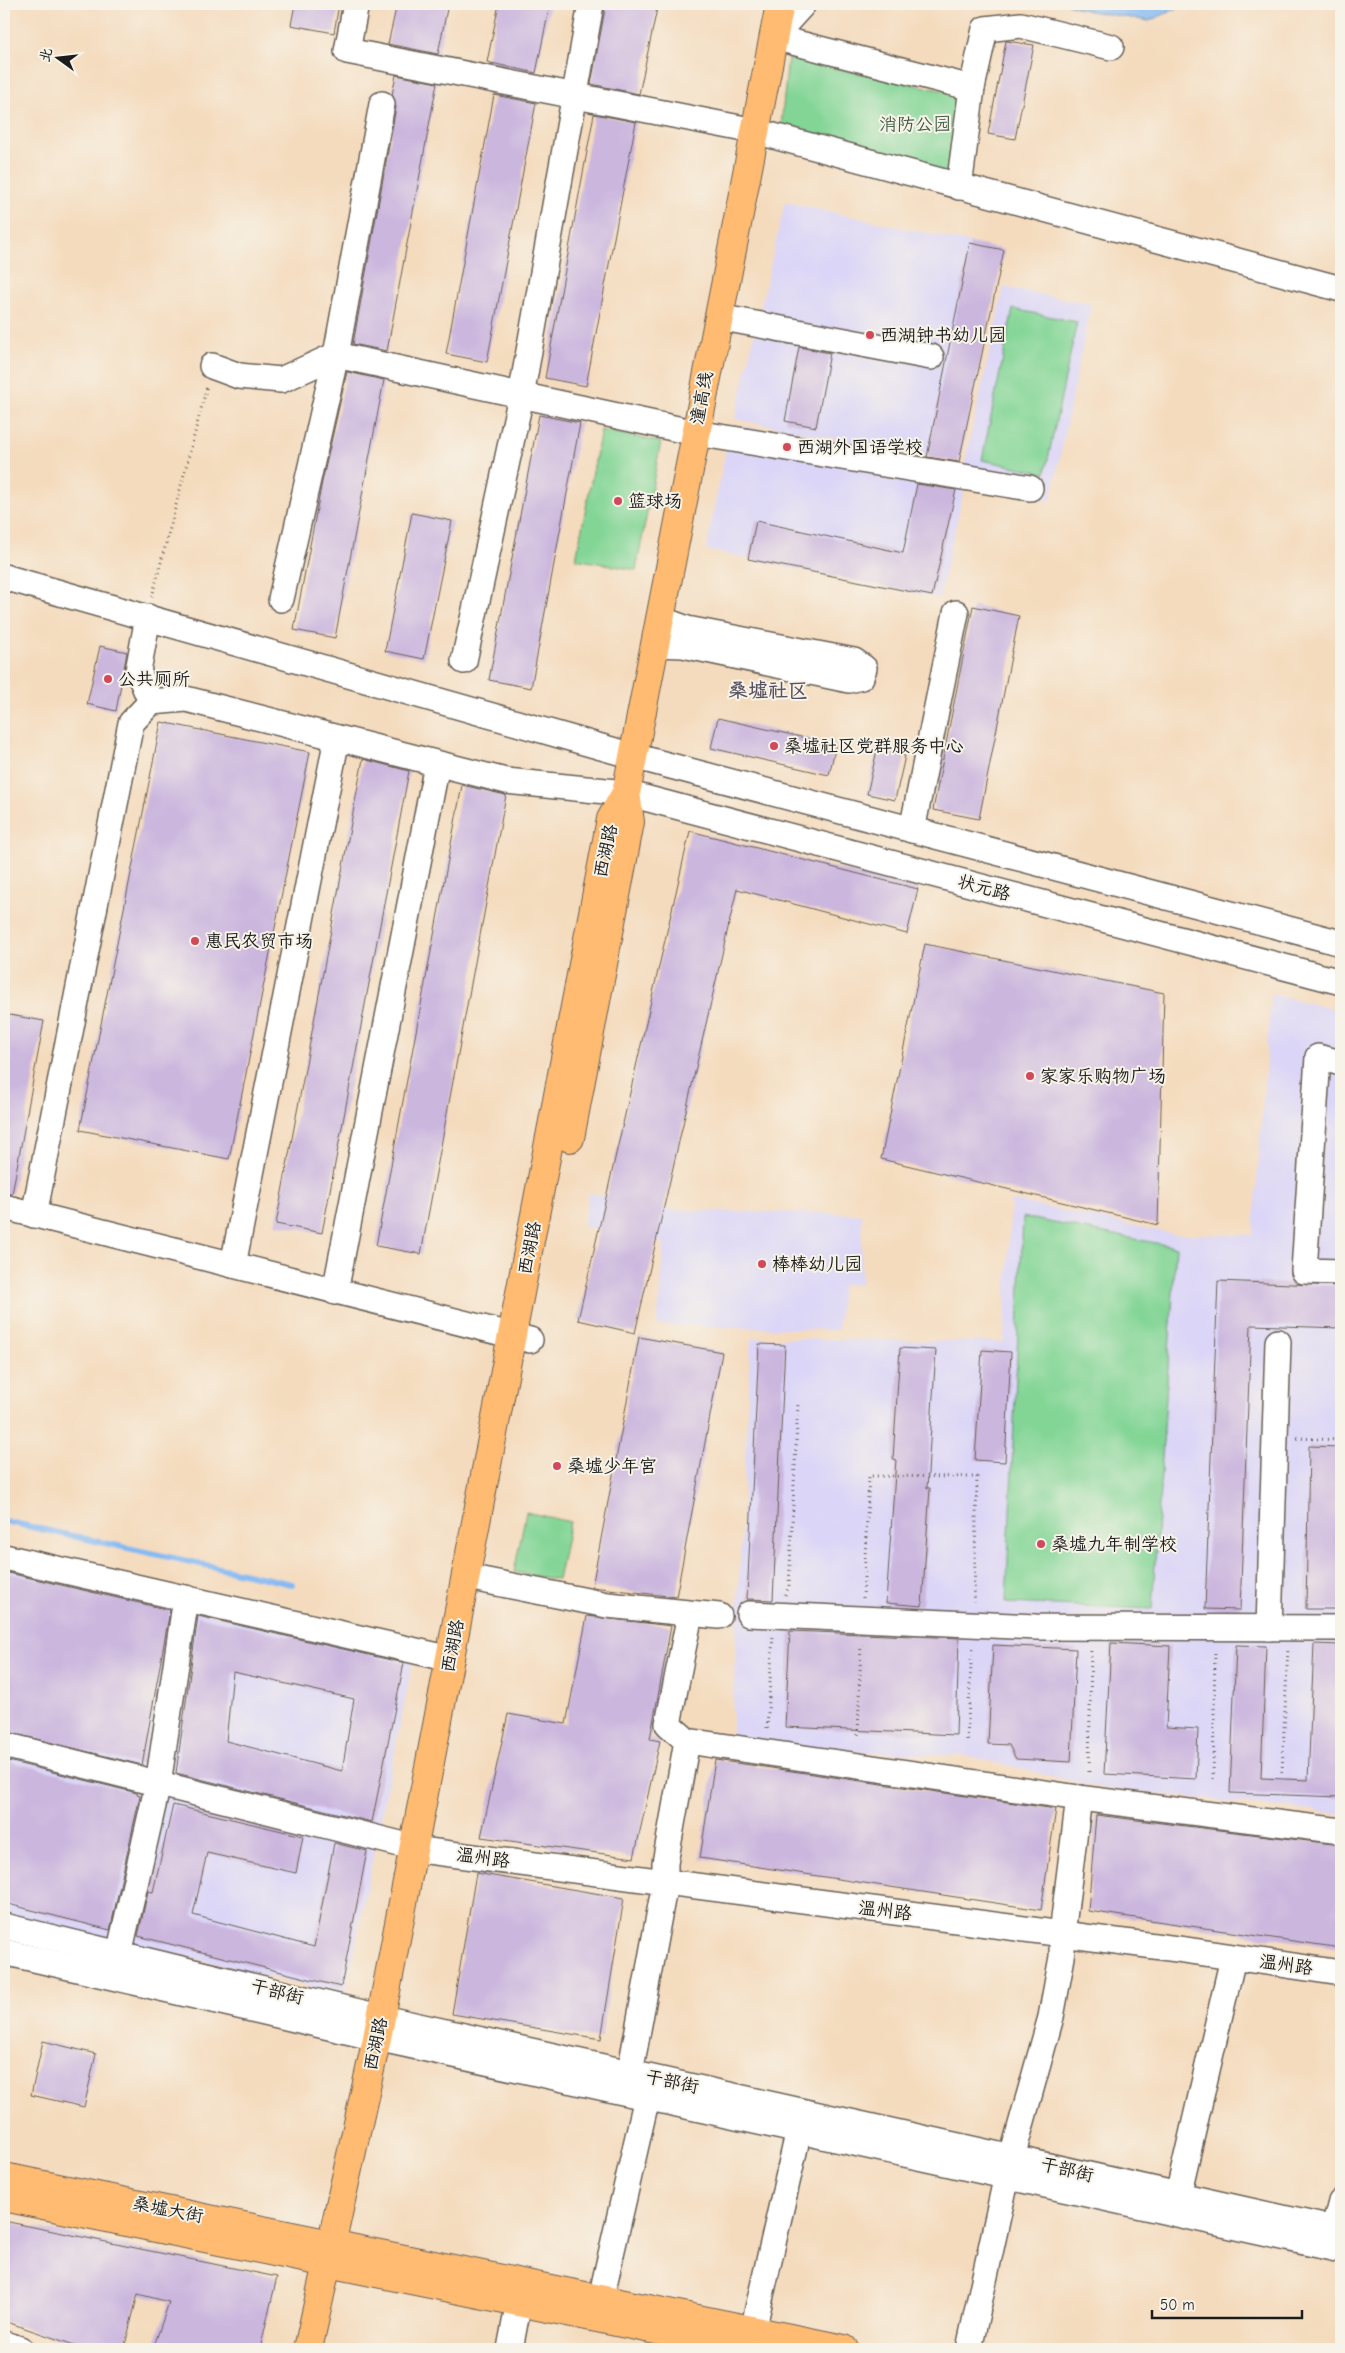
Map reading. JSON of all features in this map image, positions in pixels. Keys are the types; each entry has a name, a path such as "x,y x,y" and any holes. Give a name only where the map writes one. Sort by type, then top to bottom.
{"main road":[{"name":"潼高线","path":"626,793 780,4"},
{"name":"西湖路","path":"328,2349 340,2255 387,2030 421,1849 451,1659 630,822 626,793"},
{"name":"西湖路","path":"421,1849 482,1580 521,1338"},
{"name":"桑墟大街","path":"4,2177 340,2255"},
{"name":"桑墟大街","path":"4,2197 340,2255"},
{"name":"西湖路","path":"308,2349 340,2255"},
{"path":"340,2255 600,2298 751,2340"},
{"path":"340,2255 519,2301 751,2340 844,2349"}],"street":[{"path":"356,4 347,51 754,131 1341,289"},
{"path":"464,661 521,396 591,4"},
{"path":"803,4 773,37 972,88"},
{"path":"958,187 972,88 985,29 1021,25 1111,48"},
{"path":"281,599 336,355 382,104"},
{"path":"718,317 931,357"},
{"path":"212,366 239,376 281,380 336,355 696,434 1030,488"},
{"path":"4,577 633,756 1341,943"},
{"path":"912,830 956,613"},
{"path":"34,1215 131,723 151,702 138,671 148,617"},
{"path":"687,629 854,661 864,668 861,677 849,680 683,645 657,631 687,629"},
{"name":"状元路","path":"151,702 186,698 506,781 626,793 1341,982"},
{"path":"233,1265 337,738"},
{"path":"335,1292 437,764"},
{"path":"1341,1063 1318,1057 1304,1271 1341,1272"},
{"path":"4,1207 521,1338"},
{"path":"1278,1342 1275,1437 1279,1628"},
{"path":"4,1557 451,1659"},
{"path":"482,1580 607,1606 719,1616"},
{"path":"119,1954 158,1784 186,1598"},
{"path":"690,1614 668,1724 687,1741 1079,1798 1341,1831"},
{"path":"749,1614 973,1624 1092,1627 1341,1628"},
{"path":"600,2298 647,2097 630,2073 665,1883 664,1863 687,1741"},
{"name":"温州路","path":"4,1745 421,1849 1341,1973"},
{"path":"969,2349 1010,2166 1051,2017 1062,1957 1062,1934 1079,1798"},
{"name":"干部街","path":"4,1926 119,1954 387,2030 647,2097 799,2130 1178,2195 1339,2237"},
{"name":"干部街","path":"4,1952 387,2030 630,2073 1010,2166 1339,2237"},
{"path":"1178,2195 1233,1958"},
{"path":"751,2340 799,2130"},
{"path":"1339,2237 1341,2202"},
{"path":"510,2349 519,2301"},
{"path":"4,2344 20,2349"}],"path":[{"path":"148,617 212,366"},
{"path":"767,1728 774,1615 789,1586 798,1404"},
{"path":"1275,1437 1341,1440"},
{"path":"858,1735 869,1476 977,1477 973,1624 967,1740"},
{"path":"1089,1772 1092,1627"},
{"path":"1213,1779 1216,1628"},
{"path":"1279,1628 1282,1772"}],"shaded area":[{"name":"西湖钟书幼儿园","path":"785,202 1004,250 959,462 735,419"},
{"name":"西湖外国语学校","path":"1004,287 1091,304 1051,501 965,485 939,598 706,550 731,424 963,470"},
{"name":"桑墟九年制学校","path":"1271,994 1341,1011 1341,1814 1095,1787 969,1756 731,1746 751,1338 1004,1342 1011,1200 1173,1234 1253,1235"},
{"name":"棒棒幼儿园","path":"589,1193 671,1210 862,1214 861,1284 842,1285 838,1330 657,1325 664,1243 583,1226"},
{"path":"4,1568 413,1660 345,1995 4,1913"}],"green space":[{"name":"消防公园","path":"788,58 959,94 951,175 781,126"},
{"path":"1013,309 1077,322 1045,473 982,460"},
{"name":"篮球场","path":"601,430 661,442 636,570 576,559"},
{"path":"1023,1217 1176,1247 1152,1609 1006,1603"},
{"path":"526,1512 570,1522 558,1580 514,1572"}],"water":[{"path":"1067,4 1177,4 1176,9 1149,21 1089,11"}],"building":[{"path":"295,4 339,4 334,33 291,25"},
{"path":"397,4 448,4 438,54 388,44"},
{"path":"499,4 550,4 536,73 487,62"},
{"path":"606,4 658,4 639,94 591,84"},
{"path":"1006,41 1034,45 1015,139 988,134"},
{"path":"396,75 437,83 387,351 353,344 396,107 392,95"},
{"path":"494,95 536,103 487,362 446,354"},
{"path":"594,114 636,122 586,386 545,378"},
{"path":"970,243 1004,250 959,462 927,457"},
{"path":"799,347 830,353 816,427 785,421"},
{"path":"347,372 384,380 335,638 294,630 322,482"},
{"path":"539,415 580,423 531,688 489,680"},
{"path":"917,484 956,490 932,596 748,559 756,521 903,553"},
{"path":"412,513 452,521 424,659 385,651"},
{"path":"973,606 1019,616 979,819 933,810"},
{"name":"公共厕所","path":"100,646 127,652 116,711 87,704"},
{"name":"桑墟社区党群服务中心","path":"718,718 836,745 829,775 711,748"},
{"name":"惠民农贸市场","path":"161,722 310,752 229,1159 80,1130"},
{"path":"877,750 905,756 895,800 867,794"},
{"path":"363,759 409,771 322,1233 276,1224"},
{"path":"462,785 506,795 421,1254 376,1246"},
{"path":"690,831 918,889 907,934 737,889 635,1333 578,1320"},
{"name":"家家乐购物广场","path":"925,944 1164,993 1158,1225 881,1159"},
{"path":"4,1014 44,1021 12,1194 4,1193"},
{"path":"1218,1281 1341,1286 1341,1328 1251,1325 1240,1610 1205,1609"},
{"path":"639,1337 722,1352 676,1597 592,1587"},
{"path":"759,1344 785,1345 773,1600 747,1599"},
{"path":"900,1348 936,1350 927,1488 930,1488 922,1606 886,1603 896,1459 893,1459"},
{"path":"982,1350 1011,1352 1005,1462 975,1460"},
{"path":"1309,1446 1341,1447 1341,1609 1306,1609"},
{"path":"4,1572 170,1610 142,1765 4,1731"},
{"path":"198,1616 404,1663 372,1822 176,1773","holes":["233,1672 354,1699 342,1771 226,1741"]},
{"path":"587,1616 671,1626 650,1739 660,1741 634,1858 481,1837 508,1714 566,1724"},
{"path":"790,1631 959,1638 956,1735 785,1727"},
{"path":"1111,1643 1170,1646 1166,1727 1198,1729 1196,1779 1104,1774"},
{"path":"1314,1644 1341,1645 1341,1797 1230,1793 1236,1645 1266,1646 1261,1778 1308,1780"},
{"path":"993,1645 1076,1649 1071,1762 1016,1759 1009,1745 988,1744"},
{"path":"4,1760 137,1793 140,1796 110,1930 4,1903"},
{"path":"715,1760 1056,1809 1041,1910 700,1858"},
{"path":"173,1805 303,1836 296,1873 207,1853 193,1915 314,1947 334,1843 367,1851 341,1987 138,1936 148,1891 153,1892"},
{"path":"1096,1815 1341,1845 1341,1948 1088,1911"},
{"path":"476,1873 624,1898 601,2039 452,2014"},
{"path":"43,2041 96,2054 84,2107 31,2095"},
{"path":"4,2221 277,2277 260,2349 153,2349 169,2302 138,2294 124,2349 86,2349 4,2321"}],"waterway":[{"path":"4,1521 292,1584"}],"place":[{"name":"西湖钟书幼儿园","path":"870,335"},
{"name":"西湖外国语学校","path":"787,447"},
{"name":"篮球场","path":"618,501"},
{"name":"公共厕所","path":"108,679"},
{"name":"桑墟社区党群服务中心","path":"774,746"},
{"name":"惠民农贸市场","path":"195,941"},
{"name":"家家乐购物广场","path":"1030,1076"},
{"name":"棒棒幼儿园","path":"762,1264"},
{"name":"桑墟少年宫","path":"557,1466"},
{"name":"桑墟九年制学校","path":"1041,1544"}],"district":[{"name":"桑墟社区","path":"768,690"}]}
